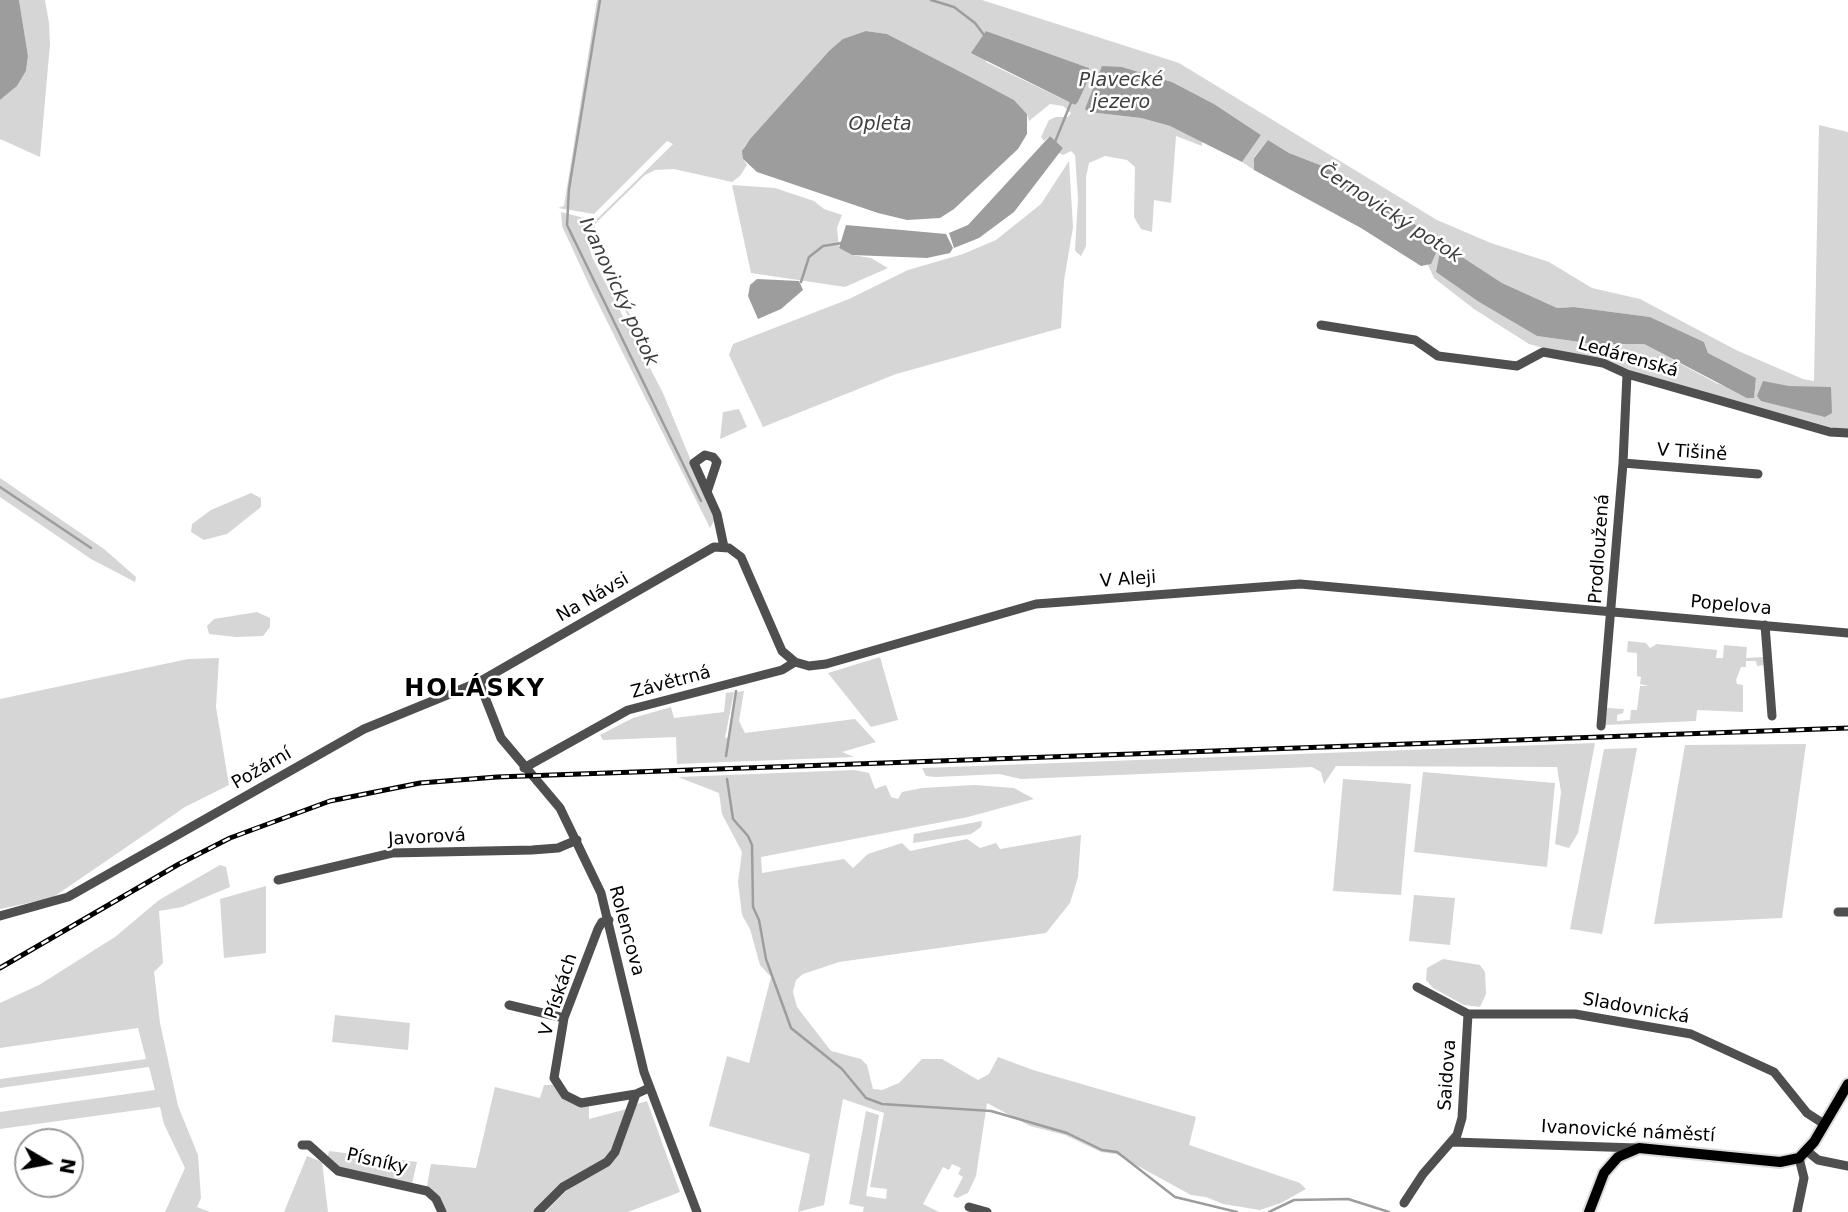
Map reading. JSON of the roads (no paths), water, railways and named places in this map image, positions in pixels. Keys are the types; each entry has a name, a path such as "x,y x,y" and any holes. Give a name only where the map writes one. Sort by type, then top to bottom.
{"main road":[{"path":"1803,1154 1848,1084"},
{"path":"1589,1212 1604,1173 1618,1157 1639,1148"},
{"name":"Ivanovické náměstí","path":"1639,1148 1780,1162 1803,1154"}],"street":[{"name":"Ledárenská","path":"1321,326 1415,340 1438,356 1517,366 1543,352 1603,363 1627,374 1830,432 1848,433"},
{"name":"Prodloužená","path":"1601,726 1623,463 1627,374"},
{"name":"V Tišině","path":"1623,463 1758,474"},
{"path":"708,492 718,516 724,547 741,557 782,651 794,662"},
{"name":"Na Návsi","path":"479,682 704,552 724,547"},
{"name":"V Aleji","path":"794,662 818,666 1036,604 1284,584 1342,586 1612,611"},
{"name":"Popelova","path":"1612,611 1848,632"},
{"path":"1765,625 1772,716"},
{"name":"Závětrná","path":"524,768 628,710 782,670 794,662"},
{"name":"Rolencova","path":"479,682 497,730 524,768 560,807 577,840 609,920 649,1088 697,1212"},
{"name":"Požární","path":"0,916 68,897 372,725 479,682"},
{"name":"Javorová","path":"278,880 392,853 532,850 558,848 577,840"},
{"name":"V Pískách","path":"609,920 602,922 598,929 564,1018 554,1078 565,1095 581,1103 635,1094"},
{"name":"Sladovnická","path":"1417,986 1468,1014 1575,1014 1692,1034 1774,1072 1807,1113 1824,1124"},
{"path":"509,1005 564,1018"},
{"name":"Saidova","path":"1404,1203 1423,1174 1453,1142 1462,1118 1468,1014"},
{"path":"538,1212 563,1187 607,1162 615,1152 635,1094 649,1088"},
{"name":"Ivanovické náměstí","path":"1453,1142 1639,1148"},
{"name":"Písníky","path":"302,1145 309,1146 338,1171 427,1191 436,1199 442,1212"},
{"path":"1797,1212 1804,1178 1803,1154 1848,1166"},
{"path":"969,1207 987,1212"}],"water":[{"path":"0,0 19,0 28,56 26,71 17,86 0,100"},
{"name":"Opleta","path":"866,31 887,34 1014,100 1027,114 1027,134 1018,149 954,209 940,218 907,220 878,213 757,172 743,159 742,151 750,139 829,51 843,39"},
{"path":"986,31 1089,68 1090,76 1078,102 1075,105 971,53"},
{"name":"Plavecké jezero","path":"1102,66 1122,67 1172,82 1214,104 1261,135 1242,162 1170,126 1141,118 1089,112 1085,109"},
{"path":"1050,136 1063,148 1014,212 979,238 954,248 949,233 968,225"},
{"path":"1268,140 1289,153 1325,167 1403,215 1440,244 1431,264 1421,266 1361,228 1254,170 1254,158"},
{"path":"846,225 946,234 953,248 950,253 927,258 852,255 839,248"},
{"path":"1445,249 1453,251 1502,283 1557,308 1574,307 1650,317 1704,342 1708,353 1756,378 1754,398 1747,398 1644,344 1594,344 1537,336 1479,302 1436,272 1439,256"},
{"path":"757,279 799,281 803,290 781,309 758,319 748,296 750,285"},
{"path":"1763,381 1789,386 1831,387 1832,413 1825,417 1761,401 1757,396"}],"waterway":[{"name":"Ivanovický potok","path":"600,0 569,189 567,225 701,501"},
{"name":"Černovický potok","path":"931,0 954,7 975,23 984,35"},
{"path":"1055,142 1072,100"},
{"path":"801,282 809,257 823,246 842,243"},
{"path":"0,487 91,548"},
{"name":"Ivanovický potok","path":"726,756 736,691"},
{"name":"Ivanovický potok","path":"727,779 733,819 752,845 753,907 759,920 766,959 791,1028 842,1069 866,1098 882,1104 991,1111 1067,1133 1102,1150 1117,1152 1175,1197 1237,1212"},
{"name":"Ivanovický potok","path":"1269,1212 1294,1200 1348,1199 1389,1212"}],"railway":[{"path":"0,968 179,864 230,838 330,801 420,783 497,777 1848,728"}],"district":[{"name":"HOLÁSKY","path":"475,690"}]}
